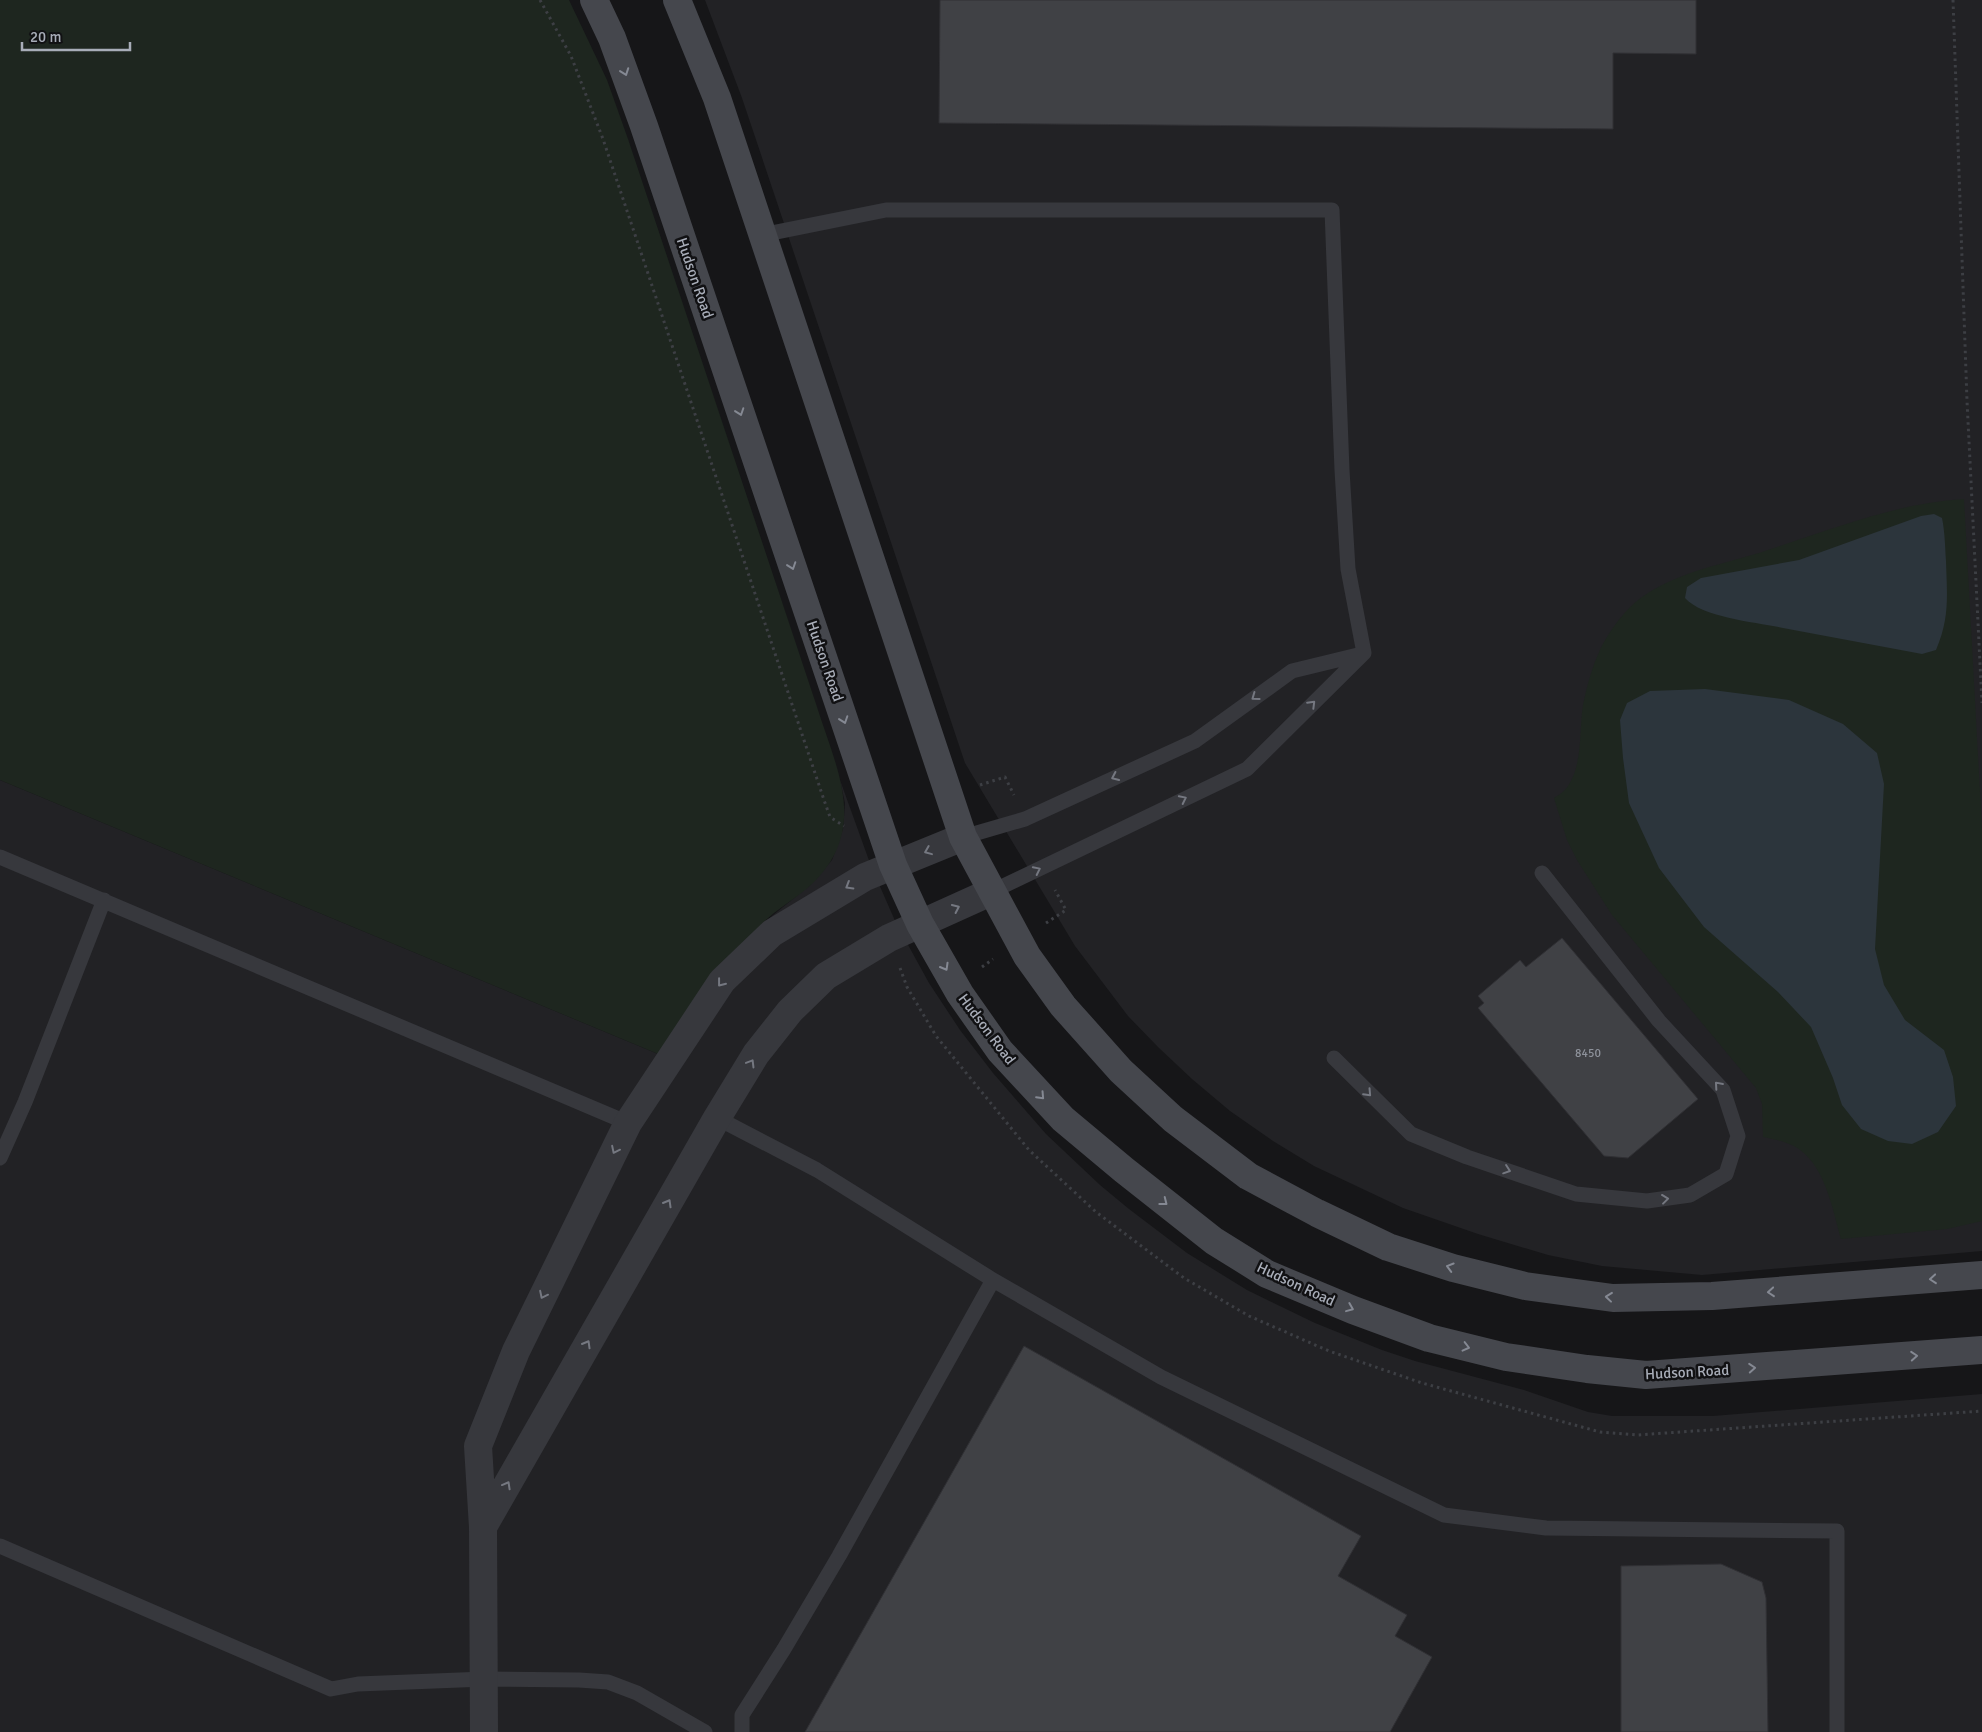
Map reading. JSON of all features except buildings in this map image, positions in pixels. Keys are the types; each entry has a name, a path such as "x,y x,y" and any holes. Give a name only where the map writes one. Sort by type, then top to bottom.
{"street":[{"name":"Hudson Road","path":"594,0 612,38 644,126 893,865 920,924 960,994 1000,1051 1063,1119 1214,1241 1267,1274 1353,1310 1429,1338 1506,1357 1587,1369 1646,1374 1715,1371 1982,1350"},
{"path":"677,0 717,98 963,837 1027,956 1063,1006 1121,1071 1173,1119 1248,1176 1316,1213 1388,1247 1453,1268 1525,1286 1613,1298 1712,1296 1982,1275"},
{"path":"484,1732 483,1527 478,1446 516,1351 628,1123 722,980 772,933 865,877 963,837"},
{"path":"483,1527 717,1118 756,1054 790,1011 826,976 889,938 993,891"}],"lane":[{"path":"762,235 886,210 1332,210 1342,470 1348,569 1364,653"},
{"path":"963,837 1025,819 1195,740 1292,671 1364,653"},
{"path":"993,891 1247,769 1364,653"},
{"path":"0,857 628,1123"},
{"path":"1334,1058 1411,1134 1468,1157 1576,1194 1647,1201 1690,1196 1726,1174 1738,1136 1723,1090 1660,1020 1542,873"},
{"path":"0,1158 25,1102 104,900"},
{"path":"717,1118 817,1170 993,1280 1160,1377 1444,1515 1546,1528 1837,1531 1837,1732"},
{"path":"742,1732 742,1715 848,1540 993,1280"},
{"path":"0,1546 331,1689 358,1684 485,1679 608,1682 636,1693 704,1732"}],"path":[{"path":"540,0 571,56 603,139 830,817 846,827"},
{"path":"1953,0 1967,402 1982,702"}],"shaded area":[{"path":"0,0 569,0 607,80 628,139 833,754 843,798 844,820 840,842 829,863 812,884 771,915 759,927 663,1056 0,780"},
{"path":"705,0 1982,0 1982,1251 1702,1275 1602,1266 1548,1255 1478,1234 1403,1208 1314,1166 1273,1141 1230,1111 1158,1047 1128,1016 1075,946 965,763 742,98"},
{"path":"1964,499 1982,829 1982,1221 1947,1229 1841,1239 1826,1187 1813,1163 1794,1146 1763,1137 1762,1104 1756,1088 1612,915 1577,860 1567,840 1554,798 1567,788 1576,768 1580,747 1583,705 1597,656 1614,626 1633,604 1641,598 1674,579 1688,574 1886,512 1912,506"},
{"path":"1934,514 1942,518 1947,585 1946,616 1936,650 1922,654 1731,618 1704,610 1693,605 1685,598 1687,587 1701,578 1799,560 1921,516"},
{"path":"1705,689 1789,700 1843,724 1877,753 1884,784 1875,949 1884,985 1905,1020 1944,1050 1953,1077 1956,1106 1938,1132 1912,1144 1888,1141 1861,1129 1842,1105 1833,1078 1811,1027 1778,992 1704,927 1659,868 1629,803 1620,720 1627,703 1650,691"},
{"path":"0,780 663,1056 760,926 811,884 832,860 843,829 845,803 840,780 871,866 896,923 929,983 960,1030 993,1073 1046,1134 1100,1185 1187,1253 1247,1290 1315,1323 1382,1350 1415,1361 1524,1390 1588,1412 1612,1416 1713,1416 1982,1394 1982,1732 0,1732"}]}
